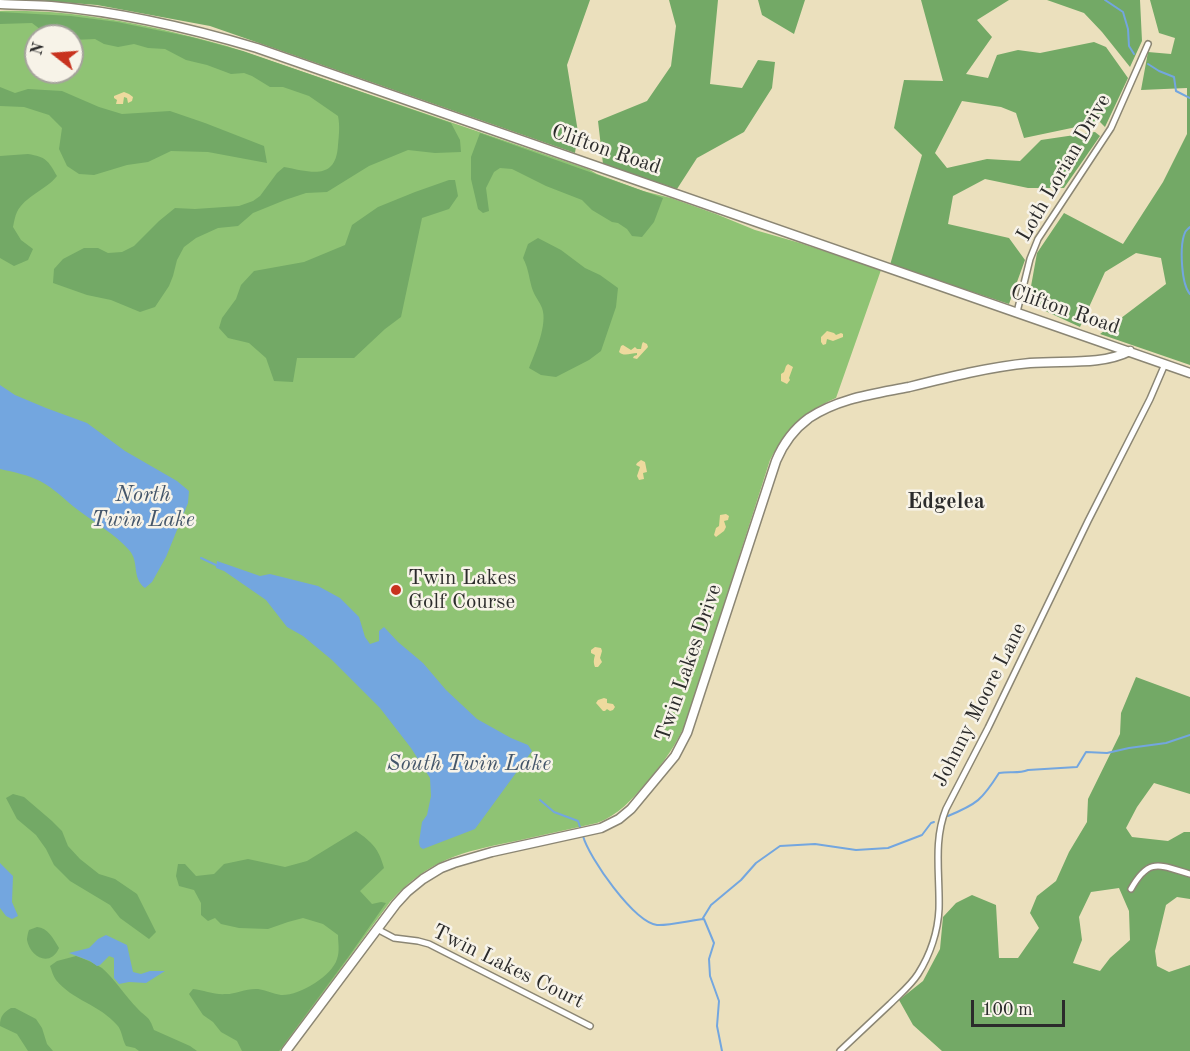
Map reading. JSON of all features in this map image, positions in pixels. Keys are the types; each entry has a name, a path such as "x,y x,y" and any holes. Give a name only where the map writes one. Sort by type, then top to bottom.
{"main road":[{"name":"Clifton Road","path":"0,4 106,12 176,25 216,36 398,97 1190,373"},
{"name":"Twin Lakes Drive","path":"286,1051 396,903 423,879 454,862 602,828 626,815 675,756 695,709 776,461 785,443 799,426 828,408 856,397 1002,366 1110,359 1130,351"}],"street":[{"name":"Loth Lorian Drive","path":"1017,312 1030,259 1038,239 1111,128 1148,44"},
{"name":"Johnny Moore Lane","path":"840,1051 906,988 923,965 938,918 937,849 941,822 946,809 1150,399 1165,364"},
{"path":"1131,889 1138,876 1147,868 1167,867 1190,874"},
{"name":"Twin Lakes Court","path":"377,929 394,938 418,940 429,944 590,1026"}],"green space":[{"path":"35,0 590,0 567,65 578,132 575,153 210,26 97,5"},
{"path":"669,0 718,0 710,84 742,88 758,60 775,62 772,88 744,132 697,158 677,189 603,164 598,121 647,101 671,66 676,26"},
{"path":"758,0 805,0 794,34 762,15"},
{"path":"921,0 1009,0 977,20 992,37 966,74 988,78 997,55 1018,50 1040,53 1094,42 1106,47 1128,78 1105,127 1100,122 1024,138 1016,113 1001,107 962,101 935,153 947,168 987,159 1020,161 1041,140 1095,132 1100,136 1064,188 1028,188 985,179 953,196 948,224 1009,238 1025,260 1009,304 890,265 922,155 894,128 904,80 943,81"},
{"path":"1047,0 1140,0 1142,41 1130,67 1084,13"},
{"path":"1150,0 1190,0 1190,365 1100,334 1166,284 1161,258 1136,253 1105,272 1080,327 1028,303 1037,253 1064,213 1123,244 1163,182 1187,134 1187,88 1141,90 1148,52 1171,54 1175,38 1159,33"},
{"name":"Twin Lakes Golf Course","path":"0,11 58,13 115,20 227,46 588,169 755,230 881,270 836,398 815,409 797,423 782,440 770,460 687,720 659,767 625,806 605,820 462,854 418,876 390,902 280,1051 0,1051"},
{"path":"0,12 71,16 117,22 191,37 243,51 451,123 460,140 461,152 435,153 408,150 369,166 327,192 306,193 285,200 253,213 238,226 218,228 196,238 184,247 177,260 169,286 155,307 140,312 111,300 87,295 53,283 54,269 63,259 84,248 98,248 108,253 122,252 134,246 175,208 239,206 253,201 260,196 284,167 312,172 327,169 333,164 336,156 338,116 309,96 283,87 270,87 244,73 231,74 186,60 165,49 134,44 118,47 95,39 84,39 84,24 0,24"},
{"path":"0,87 15,93 28,89 62,91 122,114 170,111 264,146 267,163 208,152 171,151 148,162 127,165 94,175 79,174 67,166 59,149 62,128 49,115 24,107 0,106"},
{"path":"480,133 663,198 654,222 642,237 632,236 627,229 592,210 582,200 512,169 500,168 494,172 486,188 489,211 483,213 478,209 471,179 471,157"},
{"path":"28,154 46,160 57,176 25,202 17,212 13,227 21,240 33,249 28,260 14,266 0,258 0,156"},
{"path":"449,180 455,180 458,196 449,209 422,218 401,317 354,358 297,358 293,382 274,381 266,358 249,343 228,338 219,328 222,318 236,299 241,285 254,271 304,262 345,245 352,225 378,207"},
{"path":"538,238 561,250 618,288 616,307 601,351 556,377 541,375 529,368 540,338 543,315 523,258 528,244"},
{"path":"1136,677 1190,697 1190,794 1154,783 1126,828 1132,837 1168,841 1184,832 1190,832 1190,899 1177,897 1166,905 1155,951 1157,966 1169,972 1190,965 1190,1051 942,1051 913,1025 899,1000 923,981 940,949 943,917 956,903 972,895 996,905 999,958 1018,958 1039,928 1030,913 1037,896 1056,881 1069,852 1087,822 1088,799 1120,734 1121,713","holes":["1119,888 1129,911 1130,940 1110,958 1100,971 1073,963 1082,940 1079,917 1091,892"]},
{"path":"13,794 24,797 52,821 62,831 68,846 80,859 99,874 115,879 137,894 156,932 149,939 120,918 110,905 70,881 54,865 36,835 17,819 6,798"},
{"path":"356,831 374,846 384,868 360,891 372,904 386,903 279,1051 242,1051 237,1041 221,1032 203,1015 189,994 193,989 222,994 254,989 281,995 297,992 314,984 329,972 337,959 338,935 323,924 303,918 268,929 239,928 221,924 215,918 208,921 201,915 201,903 194,890 179,886 176,876 178,864 185,864 196,876 214,874 224,864 248,859 285,867 307,861"},
{"path":"37,927 47,931 59,948 51,958 41,958 29,946 27,940 29,930"},
{"path":"76,956 102,968 149,1019 154,1030 197,1051 139,1051 126,1046 119,1027 110,1018 70,993 55,978 50,966 57,961"},
{"path":"11,1008 36,1019 42,1028 47,1044 53,1051 28,1051 17,1034 0,1026 2,1015"}],"sand":[{"path":"124,92 133,97 132,101 128,103 127,98 124,97 123,104 116,104 117,100 114,96"},
{"path":"827,331 836,335 841,333 843,337 833,341 827,339 826,344 823,345 821,337"},
{"path":"643,342 648,347 637,359 633,358 637,353 625,355 619,352 623,345 631,350 635,347 641,349"},
{"path":"788,364 793,367 787,384 781,381 781,374"},
{"path":"641,460 645,462 647,472 643,473 644,479 639,480 637,476 640,467 636,465"},
{"path":"720,515 729,516 728,520 724,521 726,527 716,537 714,535 719,526"},
{"path":"595,647 601,648 602,651 600,658 602,662 598,667 595,667 595,655 591,653"},
{"path":"604,698 607,699 607,703 613,704 615,707 613,710 603,711 596,703"}],"water":[{"name":"North Twin Lake","path":"0,385 15,395 87,423 125,451 177,481 189,491 188,503 166,557 152,582 145,588 138,579 132,555 118,539 45,484 26,475 0,469"},
{"name":"South Twin Lake","path":"217,561 260,576 270,574 318,586 340,598 359,617 365,637 370,644 379,641 379,631 384,627 423,663 446,690 477,719 528,745 532,751 475,829 423,849 420,847 422,822 427,815 431,796 430,778 411,748 380,708 332,660 303,636 287,627 266,600 216,568"},
{"path":"0,863 13,876 12,902 18,916 12,919 6,916 0,908"},
{"path":"106,935 127,945 133,972 141,974 150,971 165,971 146,983 119,984 114,978 114,958 109,956 97,966 69,953 89,948"}],"waterway":[{"path":"1105,0 1123,12 1128,29 1129,46 1134,54"},
{"path":"1148,64 1174,77 1176,91 1190,98"},
{"path":"1190,227 1184,233 1182,257 1183,274 1190,294"},
{"path":"201,558 218,566"},
{"path":"948,816 978,800 999,773 1077,767 1086,752 1107,753 1166,743 1190,735"},
{"path":"540,800 554,812 578,821 581,830"},
{"path":"703,918 711,905 741,880 756,863 780,846 815,844 856,850 888,848 922,835 934,822"},
{"path":"583,836 594,859 614,888 647,921 661,925 704,919 714,943 709,959 710,976 719,1001 717,1026 722,1051"}],"place":[{"name":"Twin Lakes Golf Course","path":"396,590"}],"district":[{"name":"Edgelea","path":"946,502"}]}
